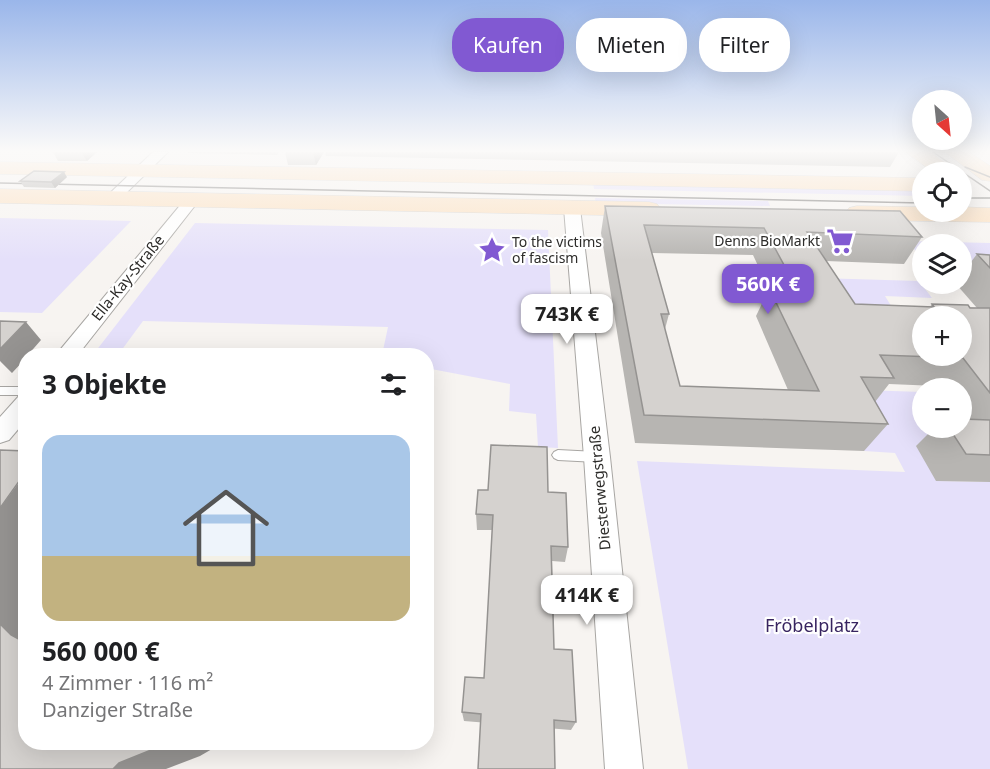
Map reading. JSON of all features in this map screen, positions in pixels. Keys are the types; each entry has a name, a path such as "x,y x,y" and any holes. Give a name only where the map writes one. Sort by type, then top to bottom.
{"main road":[{"path":"569,188 572,208"},
{"path":"0,196 665,209"},
{"path":"839,212 990,215"}],"street":[{"path":"113,198 124,188"},
{"name":"Ella-Kay-Straße","path":"72,348 192,200"},
{"name":"Diesterwegstraße","path":"572,208 597,457 624,769"},
{"path":"0,433 18,412"}],"lane":[{"path":"0,391 18,391"},
{"path":"558,455 597,457"}],"green space":[{"path":"594,188 912,189 912,196 594,189"},
{"path":"595,198 768,201 770,206 596,203"},
{"path":"0,218 131,221 42,313 0,312"},
{"path":"195,223 548,230 558,448 538,447 536,414 509,411 510,384 434,370 434,348 384,348 388,327 143,321 123,348 98,348"},
{"path":"972,243 990,243 990,283 972,282"},
{"path":"818,278 912,281 912,294 929,294 932,298 885,296 893,309 839,315"},
{"name":"Fröbelplatz","path":"863,390 912,392 912,438 971,438 980,447 937,481 990,482 990,769 688,769 637,461 905,472 895,453 864,451 840,404"}],"building":[{"path":"605,206 900,211 919,234 912,234 912,237 807,232 855,304 912,306 912,356 880,355 894,378 861,377 888,424 644,415","holes":["644,225 764,228 797,289 769,288 819,391 680,386 661,314 669,314"]},
{"path":"977,254 990,255 990,268"},
{"path":"932,304 968,305 933,306"},
{"path":"972,308 990,308 990,393 969,366 972,366"},
{"path":"0,321 26,322 0,349"},
{"path":"972,419 990,420 990,455 966,454 956,438 972,438"},
{"path":"491,445 547,447 548,492 566,493 568,547 551,546 554,649 572,650 576,722 554,720 555,769 478,769 481,714 462,712 465,677 484,678 493,515 476,514 478,490 488,490"},
{"path":"0,450 18,451 18,483 0,508"},
{"path":"0,624 18,639 18,750 151,750 119,763 113,769 0,769"}],"tram line":[{"path":"225,188 912,203"},
{"path":"985,188 990,191"},
{"path":"972,198 990,198"}],"place":[{"name":"Denns BioMarkt","path":"840,241"},
{"name":"To the victims of fascism","path":"492,250"}]}
